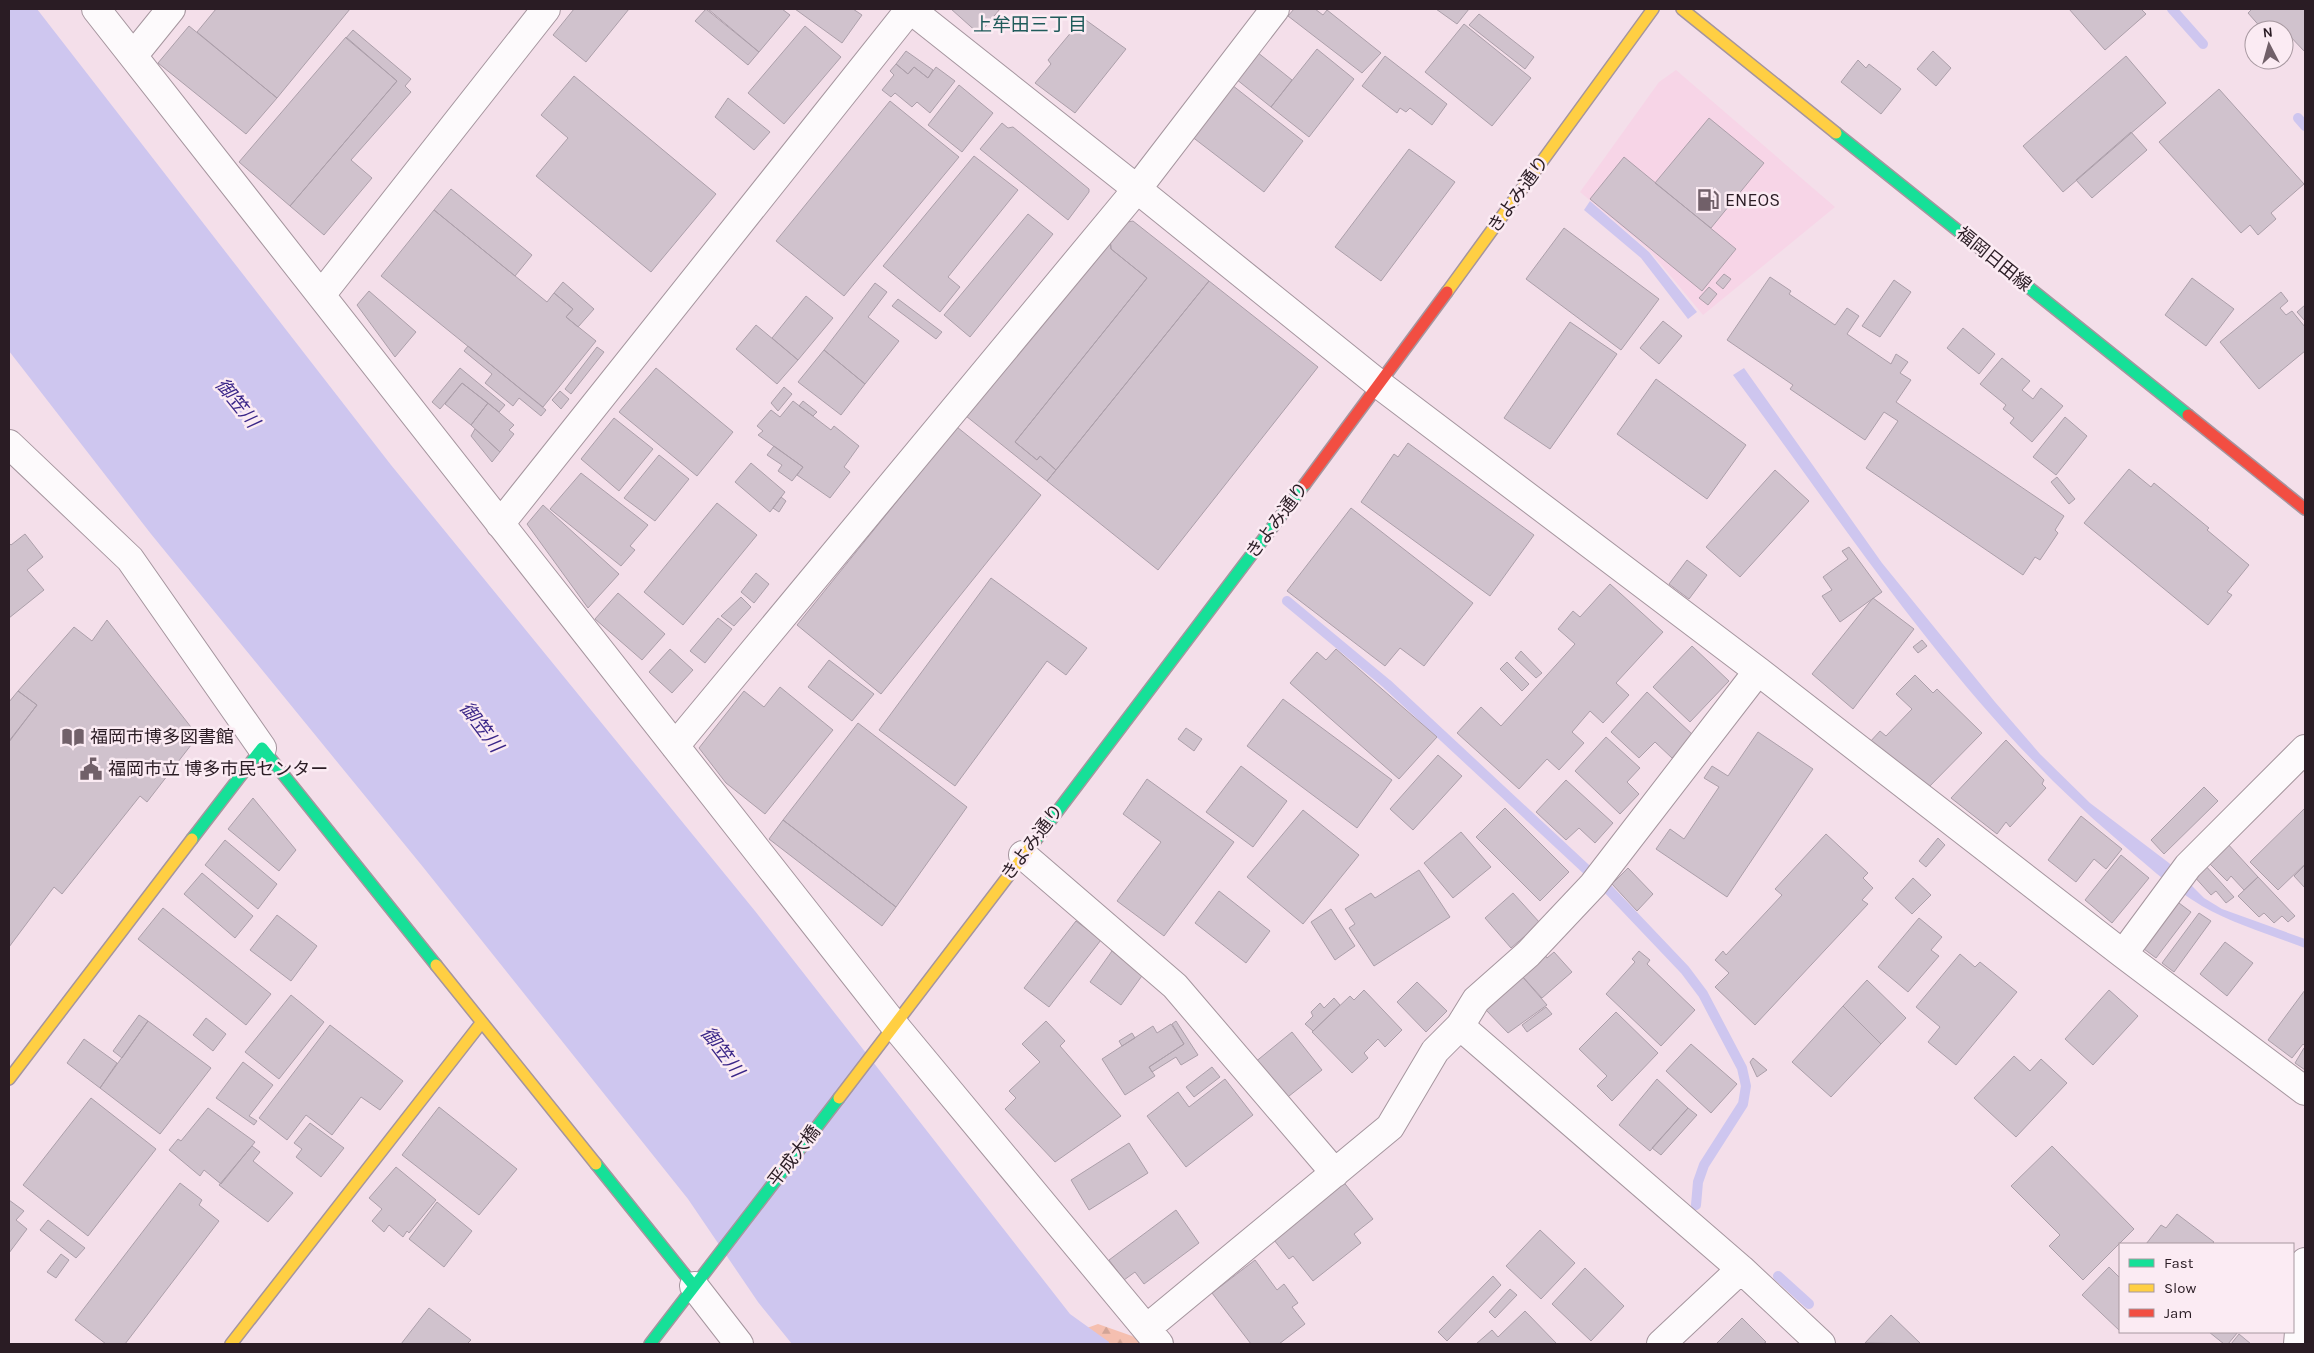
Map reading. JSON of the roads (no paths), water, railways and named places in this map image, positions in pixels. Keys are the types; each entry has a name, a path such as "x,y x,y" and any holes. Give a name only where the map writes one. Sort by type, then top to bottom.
{"street":[{"path":"96,9 895,1026 1153,1336 1335,1173 1390,1127 1435,1051 1460,1026 1476,1000 1528,954 1593,885 1758,671"},
{"path":"133,56 171,9"},
{"path":"321,295 546,9"},
{"path":"500,524 910,9 1138,189 1380,385 1758,671 2123,954 2305,1091"},
{"path":"675,746 1138,189 1275,9"},
{"name":"きよみ通り","path":"895,1026 1380,385 1653,9"},
{"name":"福岡日田線","path":"1682,9 2305,509"},
{"path":"9,444 130,559 262,748 739,1344"},
{"path":"9,1079 262,748"},
{"path":"2123,954 2188,866 2305,749"},
{"path":"1023,855 1175,986 1335,1173"},
{"path":"231,1344 482,1022"},
{"name":"平成大橋","path":"694,1286 895,1026"},
{"path":"1460,1026 1741,1270 1821,1344"},
{"path":"2298,1344 2305,1262"},
{"path":"1661,1344 1741,1270"},
{"path":"650,1344 694,1286"}],"water":[{"name":"御笠川","path":"9,9 37,9 391,465 755,911 1070,1314 1109,1342 1109,1344 792,1344 758,1302 688,1199 423,867 151,534 9,351"},
{"path":"1590,201 1649,252 1697,312 1688,319 1641,258 1584,210"},
{"path":"1744,368 1882,563 1995,702 2040,754 2090,803 2169,863 2204,898 2222,909 2305,939 2305,948 2227,918 2190,899 2114,837 2058,786 2006,732 1910,617 1733,375"}],"waterway":[{"path":"2172,9 2203,44"},
{"path":"2298,118 2305,126"},
{"path":"1287,601 1387,684 1586,869"},
{"path":"1608,889 1685,970 1703,994 1742,1068 1746,1086 1743,1104 1704,1165 1698,1182 1696,1205"},
{"path":"1778,1276 1809,1304"}],"place":[{"name":"ENEOS","path":"1708,200"},
{"name":"福岡市博多図書館","path":"73,737"},
{"name":"福岡市立 博多市民センター","path":"91,769"}],"district":[{"name":"上牟田三丁目","path":"1030,25"}]}
